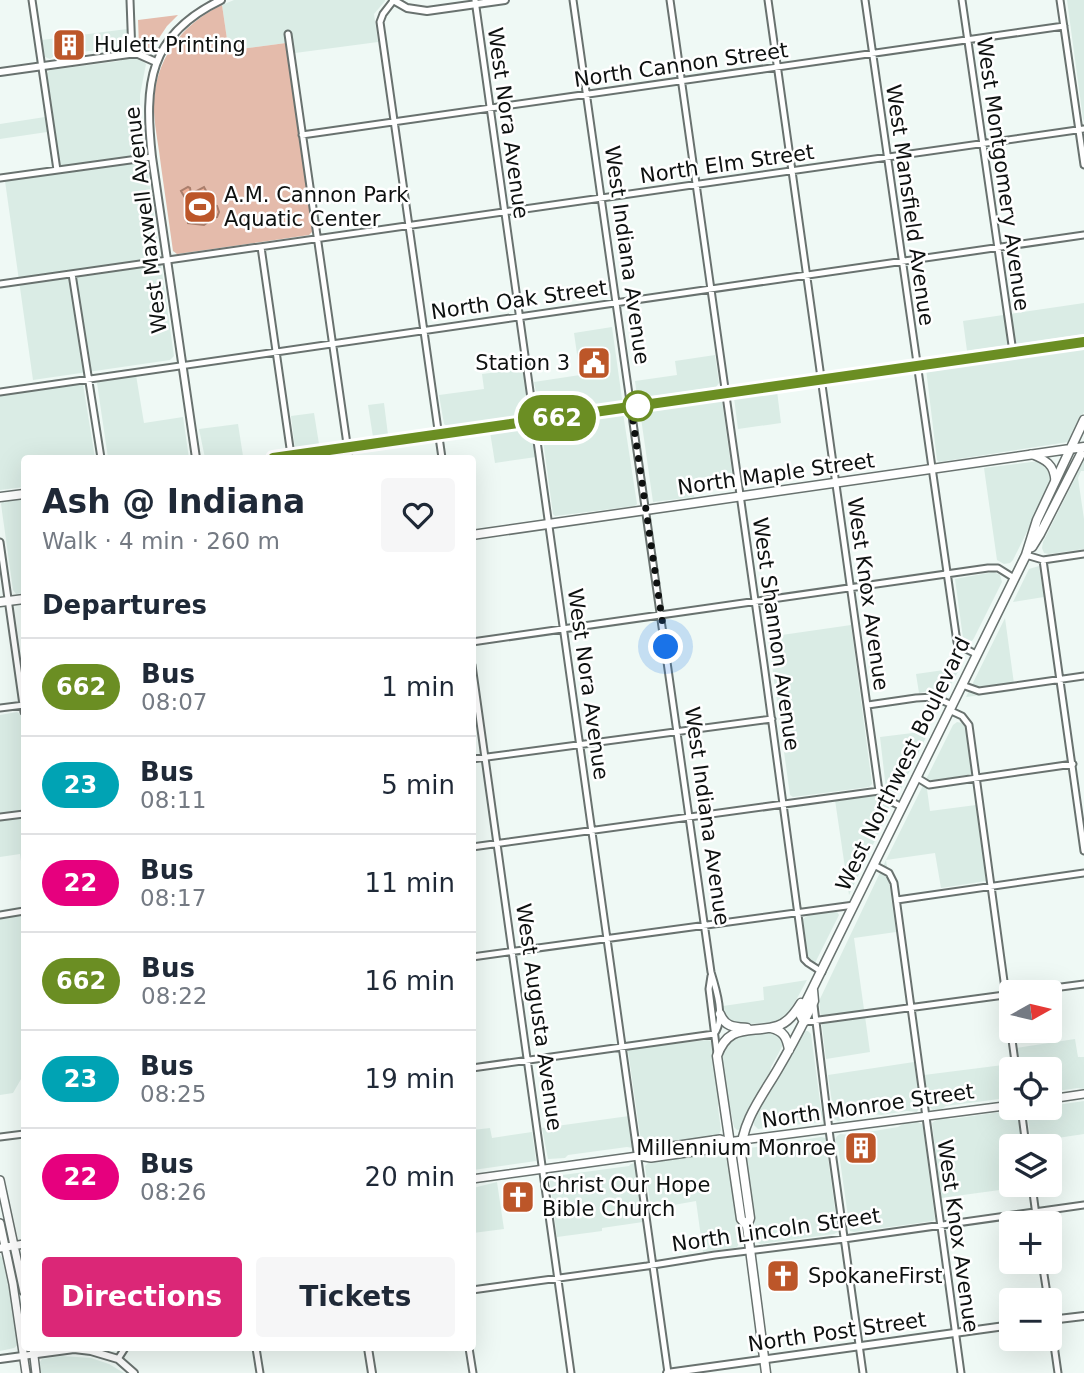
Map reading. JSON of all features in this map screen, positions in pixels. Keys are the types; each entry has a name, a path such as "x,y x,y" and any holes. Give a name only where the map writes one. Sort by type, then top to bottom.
{"main road":[{"path":"303,455 1082,341"},
{"path":"1026,555 1037,520 1084,420"},
{"path":"1026,555 1040,534 1084,448"},
{"name":"North Maple Street","path":"476,534 1084,448"},
{"path":"1030,454 1049,462 1054,471 1055,482"},
{"path":"0,497 21,494"},
{"name":"West Northwest Boulevard","path":"717,1056 721,1045 732,1034 780,1025 788,1020 803,997 813,990 1026,555"},
{"path":"742,1141 752,1113 794,1042 814,1001 813,990"},
{"path":"804,1022 800,1014 813,990"},
{"path":"720,1014 729,1025 757,1029"},
{"path":"766,1027 784,1034 789,1050"},
{"name":"West Indiana Avenue","path":"717,1056 741,1219 747,1226"},
{"path":"1062,1097 1084,1094"},
{"name":"North Monroe Street","path":"476,1178 638,1156 645,1150 720,1139 742,1141 999,1107"},
{"name":"West Indiana Avenue","path":"742,1141 741,1152 750,1218 747,1226 766,1373"},
{"path":"0,1180 21,1277"},
{"path":"0,1223 2,1248 15,1293 21,1334"},
{"path":"2,1248 21,1245"},
{"path":"23,1351 26,1373"},
{"path":"33,1351 36,1373"}],"street":[{"path":"33,0 57,170"},
{"path":"130,0 132,54"},
{"path":"0,72 132,54 156,62 165,45 184,23 221,0"},
{"path":"441,455 380,22 393,1 407,8 427,11 475,2 505,0"},
{"name":"West Indiana Avenue","path":"573,0 711,972 720,1014 718,1029 714,1034"},
{"name":"West Shannon Avenue","path":"670,0 804,959 822,972"},
{"name":"West Knox Avenue","path":"768,0 879,791"},
{"name":"West Mansfield Avenue","path":"865,0 957,642 976,654"},
{"name":"West Montgomery Avenue","path":"962,0 1013,352"},
{"path":"1060,0 1084,164"},
{"name":"West Nora Avenue","path":"475,2 668,1373"},
{"name":"North Cannon Street","path":"302,135 1064,26"},
{"path":"288,34 348,455"},
{"name":"West Maxwell Avenue","path":"156,62 149,90 148,122 196,455"},
{"name":"North Elm Street","path":"0,284 1081,130"},
{"path":"0,178 152,157"},
{"name":"North Oak Street","path":"0,392 1084,235"},
{"path":"261,247 291,455"},
{"path":"72,274 101,455"},
{"path":"0,542 4,602 21,691"},
{"path":"1026,555 1043,560 1084,554"},
{"path":"1043,560 1084,851"},
{"path":"476,641 995,567 1014,578"},
{"path":"962,685 979,691 1084,676"},
{"name":"West Augusta Avenue","path":"476,693 570,1373"},
{"path":"868,705 934,697 951,707 969,725 1007,980"},
{"path":"0,708 21,707"},
{"path":"476,758 772,719"},
{"path":"916,777 929,785 1073,764"},
{"path":"476,847 879,791 888,800 902,807"},
{"path":"0,817 21,814"},
{"name":"West Knox Avenue","path":"874,865 889,873 897,900 961,1373"},
{"path":"897,900 1084,873"},
{"path":"476,956 853,905"},
{"path":"0,915 21,912"},
{"name":"West Indiana Avenue","path":"711,972 709,989 717,1056"},
{"path":"1062,987 1084,984"},
{"path":"804,1022 999,995"},
{"path":"814,1001 863,1373"},
{"path":"476,1067 714,1034"},
{"path":"0,1137 21,1134"},
{"name":"North Lincoln Street","path":"1042,1211 1084,1205"},
{"name":"North Lincoln Street","path":"476,1289 999,1217"},
{"path":"1062,1318 1084,1316"},
{"name":"North Post Street","path":"668,1373 999,1327"},
{"path":"0,1359 33,1351"},
{"path":"94,1351 118,1359 134,1373"},
{"path":"118,1359 123,1351"},
{"path":"256,1351 260,1373"},
{"path":"368,1351 372,1373"},
{"path":"469,1351 473,1373"},
{"path":"1055,1351 1058,1373"}],"shaded area":[{"path":"234,0 385,1 374,14 378,42 295,53 293,42 240,49 228,46 222,5"},
{"path":"1067,0 1084,0 1084,121 1083,119"},
{"path":"222,5 228,46 239,44 240,49 286,43 313,231 309,235 177,254 173,251 156,132 155,94 163,62 171,48 193,23"},
{"path":"178,15 151,50 139,46 138,20"},
{"path":"127,29 128,43 124,48 54,56 50,59 45,57 42,40"},
{"path":"130,57 141,59 146,64 140,95 140,118 174,356 170,360 33,380 5,181 61,172 47,74 49,71 120,61"},
{"path":"45,117 47,132 0,139 0,124"},
{"path":"188,187 191,194 204,187 210,198 197,206 203,210 210,205 217,206 217,217 207,217 208,222 204,225 188,223 191,209 181,191"},
{"path":"1084,303 1084,334 967,351 963,321"},
{"path":"612,327 621,401 540,412 534,382 580,375 574,333"},
{"path":"1084,348 1084,412 1068,442 939,462 937,460 926,369"},
{"path":"715,355 719,383 716,387 637,397 635,381 677,375 675,361"},
{"path":"523,369 529,410 527,414 447,426 444,424 439,395 484,389 482,374"},
{"path":"136,375 144,423 183,417 189,455 108,455 97,383"},
{"path":"83,384 95,455 21,455 21,487 0,490 0,395"},
{"path":"777,391 781,423 738,429 734,398"},
{"path":"719,399 722,401 732,473 692,479 694,497 653,502 640,411"},
{"path":"384,403 388,435 373,437 368,405"},
{"path":"314,413 319,444 295,448 291,416"},
{"path":"623,413 637,504 555,516 541,425"},
{"path":"238,424 243,455 204,455 199,429"},
{"path":"529,426 532,428 536,457 495,463 490,432"},
{"path":"1084,460 1084,471 1081,471 1078,478 1084,519 1084,549 1044,553 1043,542"},
{"path":"1039,461 1046,463 1051,469 1052,481 1013,560 1004,564 997,560 984,468"},
{"path":"21,498 21,593 16,594 13,590 1,504 3,501"},
{"path":"1039,566 1044,597 1013,602 1029,569"},
{"path":"994,572 1000,575 1002,582 974,638 972,641 965,640 955,579"},
{"path":"1005,618 1015,691 966,697"},
{"path":"851,625 872,784 869,787 793,797 790,795 768,637"},
{"path":"953,667 959,670 947,691 919,693 916,674"},
{"path":"17,712 21,715 21,861 20,854 0,857 0,715"},
{"path":"962,723 965,726 972,774 926,782 930,811 976,805 986,881 941,888 935,853 886,860 953,725"},
{"path":"929,731 900,791 890,794 886,789 880,737"},
{"path":"874,795 889,807 888,813 849,895 835,800"},
{"path":"886,860 896,932 854,938 870,1052 826,1059 819,1001"},
{"path":"21,906 21,1079 13,1093 0,1095 0,910"},
{"path":"836,910 839,915 815,963 812,963 807,955 803,919 811,913"},
{"path":"807,980 789,1013 777,1022 734,1025 725,1020 723,1006 764,1000 763,987"},
{"path":"808,1031 811,1034 823,1120 758,1129 754,1125 754,1117 803,1032"},
{"path":"778,1032 784,1043 771,1067 770,1076 748,1110 741,1129 737,1130 734,1127 723,1072 723,1049 733,1038"},
{"path":"1075,1039 1078,1057 1084,1057 1084,1089 1062,1090 1062,1057 1010,1057 1009,1049"},
{"path":"707,1040 712,1044 719,1093 719,1134 644,1146 641,1141 628,1051"},
{"path":"914,1062 920,1106 917,1112 873,1114 838,1121 834,1119 828,1075"},
{"path":"999,1066 999,1099 933,1110 928,1105 924,1075"},
{"path":"1084,1101 1084,1134 1062,1137 1062,1134 1030,1134 1028,1120 1062,1120 1062,1104"},
{"path":"999,1112 999,1120 1020,1120 1022,1134 999,1134 999,1190 941,1198 932,1123 939,1118 951,1119"},
{"path":"629,1116 633,1148 548,1159 542,1128"},
{"path":"917,1122 923,1127 935,1219 850,1231 835,1140 837,1136"},
{"path":"490,1128 492,1138 532,1132 536,1161 476,1170 476,1130"},
{"path":"821,1137 828,1141 838,1232 760,1244 757,1242 746,1150"},
{"path":"723,1152 728,1157 740,1242 734,1248 703,1252 696,1201 651,1209 645,1166 650,1161"},
{"path":"635,1163 643,1222 557,1237 549,1175 629,1166"},
{"path":"497,1182 504,1229 476,1233 476,1187"},
{"path":"0,1255 4,1260 11,1288 19,1344 0,1351"},
{"path":"62,1356 91,1358 124,1373 39,1373 38,1365 42,1359"}],"bus line":[{"name":"662","path":"294,455 1084,342"}],"place":[{"name":"Hulett Printing","path":"69,45"},
{"name":"A.M. Cannon Park Aquatic Center","path":"200,207"},
{"name":"Station 3","path":"594,363"},
{"name":"Millennium Monroe","path":"861,1148"},
{"name":"Christ Our Hope Bible Church","path":"518,1197"},
{"name":"SpokaneFirst","path":"783,1276"}],"route":[{"path":"638,406 631,407 666,647"}]}
